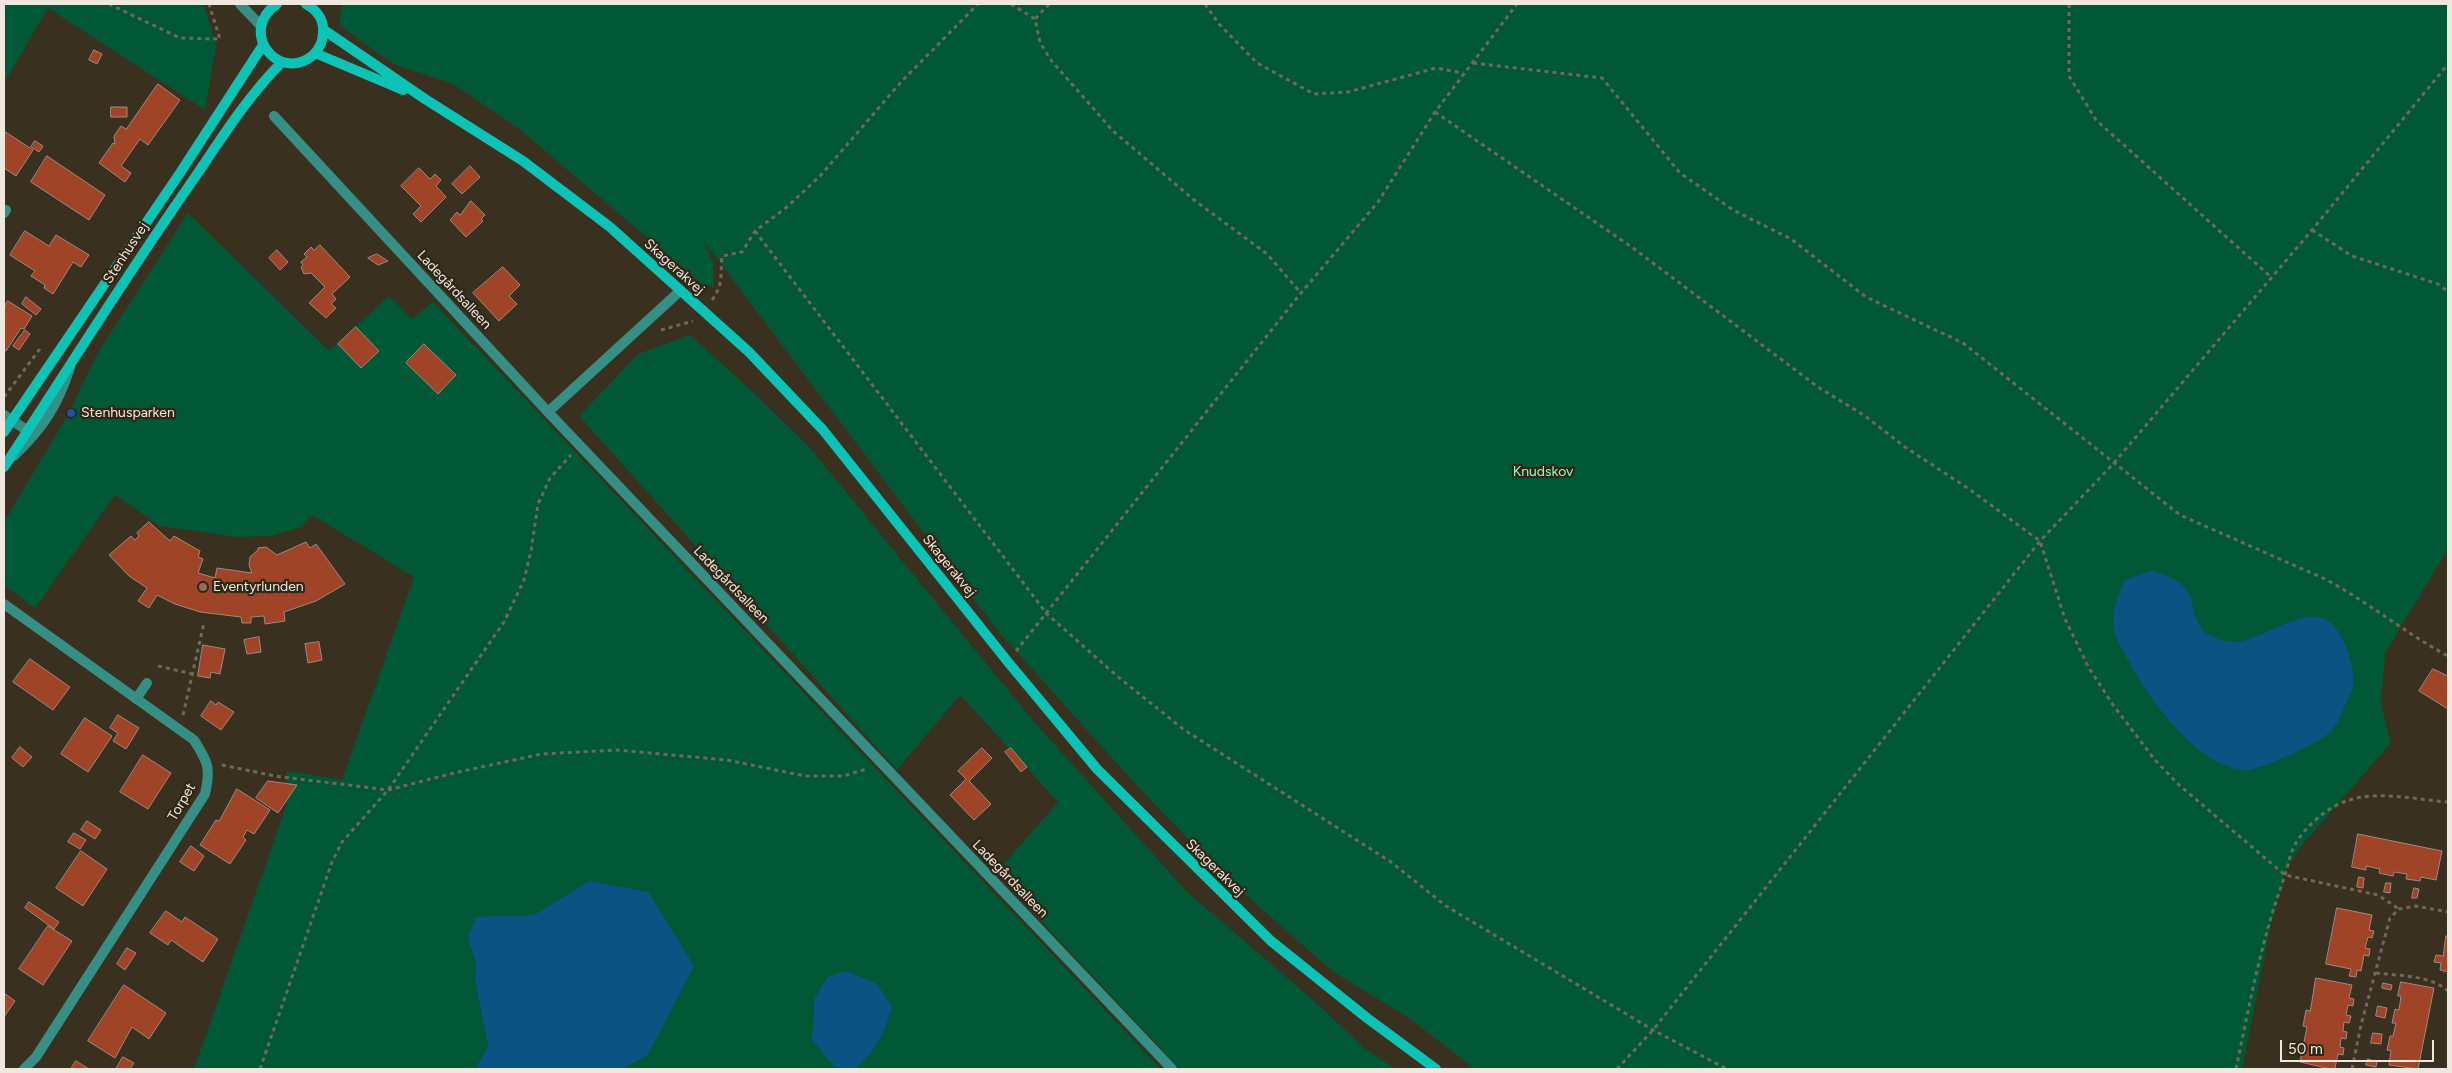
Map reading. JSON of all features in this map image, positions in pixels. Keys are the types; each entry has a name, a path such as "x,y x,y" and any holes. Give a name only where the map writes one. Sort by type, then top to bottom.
{"street":[{"path":"240,4 261,26"},
{"path":"277,4 267,12 261,26 263,45 272,57 282,62 298,63 315,53 323,38 322,20 308,4"},
{"name":"Skagerakvej","path":"324,30 425,99 523,161 610,228 749,352 823,430 1008,662 1097,769 1271,941 1367,1018 1436,1069"},
{"name":"Stenhusvej","path":"4,432 8,418 180,173 263,45"},
{"name":"Skagerakvej","path":"315,53 425,99"},
{"name":"Stenhusvej","path":"5,465 159,228 235,118 258,87 282,62"},
{"name":"Ladegårdsalleen","path":"274,116 580,446 1172,1069"},
{"path":"548,412 680,291"},
{"path":"5,465 41,427 60,398 72,363"},
{"path":"8,418 28,431"},
{"path":"4,604 194,740 207,762"},
{"path":"136,698 147,683"},
{"name":"Torpet","path":"24,1069 36,1057 205,794 210,774 207,762"}],"path":[{"path":"109,4 180,38 220,39 209,4"},
{"path":"642,326 660,330 673,325 690,324 702,312 722,284 720,271 722,256 742,252 755,231 787,207 820,176 901,82 978,4"},
{"path":"1011,4 1034,19 1040,42 1050,59 1113,131 1194,200 1267,254 1302,293"},
{"path":"1034,19 1049,4"},
{"path":"1205,4 1219,24 1257,64 1314,94 1348,92 1436,68 1463,74"},
{"path":"1008,662 1302,293 1378,202 1436,112 1517,4"},
{"path":"2069,4 2068,76 2096,120 2271,278"},
{"path":"1474,63 1602,78 1680,173 1733,210 1791,240 1866,298 1963,343 2113,464 2180,515 2347,590 2420,641 2448,656"},
{"path":"1617,1069 1653,1030 2040,541 2113,464 2312,230 2448,64"},
{"path":"1436,112 1633,248 1818,387 1864,416 1905,447 1969,489 2040,541 2065,619 2089,668 2113,705 2155,760 2179,785 2285,875 2378,895 2399,909"},
{"path":"2312,230 2352,256 2438,284 2448,292"},
{"path":"755,231 1048,614 1117,676 1183,729 1390,862 1446,906 1653,1030 1727,1069"},
{"path":"260,1069 332,862 342,842 388,790 504,622 524,580 532,551 538,504 550,478 580,446"},
{"path":"180,730 204,623"},
{"path":"158,666 193,674"},
{"path":"207,762 275,776 388,790 541,754 617,750 728,760 805,776 842,776 881,763"},
{"path":"2236,1069 2269,920 2285,875 2290,854 2306,830 2314,820 2343,802 2370,796 2448,802"},
{"path":"2352,1069 2361,1026 2390,918 2399,909 2416,906 2448,912"},
{"path":"2376,973 2423,979 2440,984 2448,991"}],"green space":[{"path":"4,4 204,4 216,46 205,110 48,8 4,83"},
{"name":"Knudskov","path":"342,4 2448,4 2448,549 2385,653 2381,704 2391,743 2301,846 2287,868 2271,923 2242,1069 1475,1069 1406,1016 1332,971 1222,874 1139,788 997,630 703,240 713,262 714,287 702,284 518,128 453,84 393,64 339,25"},
{"path":"188,213 329,351 389,296 412,319 433,302 1161,1069 621,1069 647,1056 589,881 534,915 476,918 468,938 476,964 475,981 488,1046 475,1069 194,1069 286,806 287,771 342,780 414,577 312,515 299,528 270,536 237,537 160,526 115,495 35,608 4,585 4,522 69,413 97,354"},
{"path":"690,335 756,395 810,448 1030,717 1187,892 1312,999 1363,1047 1395,1069 1180,1069 996,873 1058,802 960,695 897,770 579,416 638,354"}],"water":[{"path":"2150,571 2170,577 2182,585 2189,595 2195,616 2201,628 2206,633 2220,640 2242,641 2287,623 2311,617 2322,618 2331,623 2336,628 2348,652 2353,670 2353,686 2339,719 2331,731 2314,743 2290,755 2247,770 2231,767 2214,760 2184,736 2146,690 2123,651 2115,630 2113,620 2115,609 2118,595 2125,580"},
{"path":"589,881 648,892 694,966 647,1056 621,1069 475,1069 488,1046 475,981 476,964 468,938 476,917 534,915"},
{"path":"846,971 877,984 892,1007 879,1041 855,1069 835,1067 812,1040 815,997 828,977"}],"building":[{"path":"94,50 102,54 97,64 89,60"},
{"path":"158,84 180,100 148,145 140,139 121,166 131,173 125,182 99,163 113,143 115,144 114,136 121,126 126,129"},
{"path":"111,107 127,107 127,117 111,117"},
{"path":"4,131 33,150 16,176 4,168"},
{"path":"35,141 43,146 39,152 31,147"},
{"path":"47,156 105,195 89,220 31,182"},
{"path":"470,166 480,177 462,194 452,184"},
{"path":"419,168 430,179 435,174 441,180 436,186 446,197 421,222 413,214 421,206 401,186"},
{"path":"471,201 485,215 481,219 483,221 466,237 450,220 457,212 460,215"},
{"path":"25,231 49,246 56,235 89,255 81,267 73,262 53,294 44,288 45,285 31,276 35,271 10,255"},
{"path":"320,245 350,277 332,294 336,299 331,304 336,308 326,318 309,303 325,287 311,273 304,274 301,267 303,265 301,262 307,257 304,254 311,247 314,250"},
{"path":"277,250 288,262 280,270 269,258"},
{"path":"377,254 388,261 378,265 368,258"},
{"path":"503,267 520,285 509,296 517,304 499,321 473,293"},
{"path":"26,297 41,309 36,315 22,304"},
{"path":"8,301 32,316 24,329 21,328 6,351 4,350 4,307"},
{"path":"356,327 379,351 361,368 338,344"},
{"path":"25,330 30,334 19,350 13,346"},
{"path":"424,344 456,375 438,394 406,363"},
{"path":"149,522 170,541 174,536 200,551 198,557 203,559 198,573 215,578 217,568 252,573 249,565 250,557 258,548 266,547 277,555 306,542 310,548 316,544 345,584 316,601 284,612 285,621 265,624 264,616 251,617 251,623 242,623 241,617 200,612 175,604 157,595 149,608 138,601 147,588 129,576 109,555 131,536 135,540 139,536 137,533"},
{"path":"259,637 261,652 247,654 244,640"},
{"path":"319,642 322,660 308,663 305,644"},
{"path":"203,645 225,649 220,674 211,672 210,678 198,676"},
{"path":"30,659 70,687 53,710 13,682"},
{"path":"2433,669 2448,676 2448,709 2419,691"},
{"path":"211,701 216,705 218,702 234,712 221,730 201,716"},
{"path":"118,715 139,728 126,749 113,741 118,733 110,728"},
{"path":"85,718 112,736 88,772 61,754"},
{"path":"20,747 32,757 23,767 12,758"},
{"path":"982,748 992,758 969,781 991,804 974,820 950,795 966,779 958,771"},
{"path":"1011,748 1027,767 1021,772 1005,752"},
{"path":"143,755 171,773 148,809 120,792"},
{"path":"268,781 297,785 278,813 256,798"},
{"path":"237,789 270,810 254,834 247,830 243,837 246,840 230,864 200,845 216,820 219,821"},
{"path":"87,821 101,830 95,839 81,830"},
{"path":"74,833 86,840 80,849 68,842"},
{"path":"2358,834 2442,851 2436,880 2421,877 2420,881 2406,879 2407,874 2394,872 2393,876 2379,873 2380,869 2366,866 2366,870 2352,867"},
{"path":"191,846 204,856 194,871 180,862"},
{"path":"81,851 107,869 83,906 56,888"},
{"path":"2359,877 2364,878 2363,888 2357,887"},
{"path":"2386,883 2391,883 2390,893 2384,892"},
{"path":"2414,888 2419,889 2417,898 2412,898"},
{"path":"29,902 59,922 54,929 25,908"},
{"path":"2337,908 2372,915 2369,930 2374,931 2372,938 2368,937 2365,948 2370,949 2369,956 2364,955 2361,971 2357,970 2356,977 2349,976 2351,969 2326,964"},
{"path":"166,911 182,922 185,917 218,939 203,962 171,940 168,945 150,933"},
{"path":"48,926 72,941 43,985 19,969"},
{"path":"2446,936 2448,937 2448,972 2440,970 2441,963 2434,962 2436,955 2443,956"},
{"path":"127,948 136,953 125,970 117,964"},
{"path":"2316,978 2352,985 2349,998 2354,999 2353,1006 2348,1005 2346,1015 2351,1016 2349,1023 2344,1022 2343,1031 2347,1032 2346,1039 2341,1038 2340,1047 2344,1048 2343,1055 2338,1054 2335,1068 2331,1069 2300,1062 2307,1027 2303,1026 2306,1010 2310,1011"},
{"path":"2401,982 2434,988 2418,1069 2389,1065 2391,1051 2387,1050 2390,1036 2393,1036 2396,1023 2392,1023 2395,1009 2399,1010 2401,996 2398,996"},
{"path":"2383,983 2392,985 2391,990 2382,988"},
{"path":"124,985 166,1013 149,1039 132,1027 115,1058 88,1041"},
{"path":"4,993 15,1001 4,1017"},
{"path":"2378,1006 2387,1008 2385,1018 2376,1016"},
{"path":"2373,1033 2382,1034 2381,1044 2371,1043"},
{"path":"123,1057 134,1063 130,1069 116,1069"},
{"path":"2368,1059 2377,1062 2376,1067 2366,1065"},
{"path":"76,1061 89,1069 71,1069"}],"place":[{"name":"Stenhusparken","path":"71,413"},
{"name":"Eventyrlunden","path":"203,587"}]}
